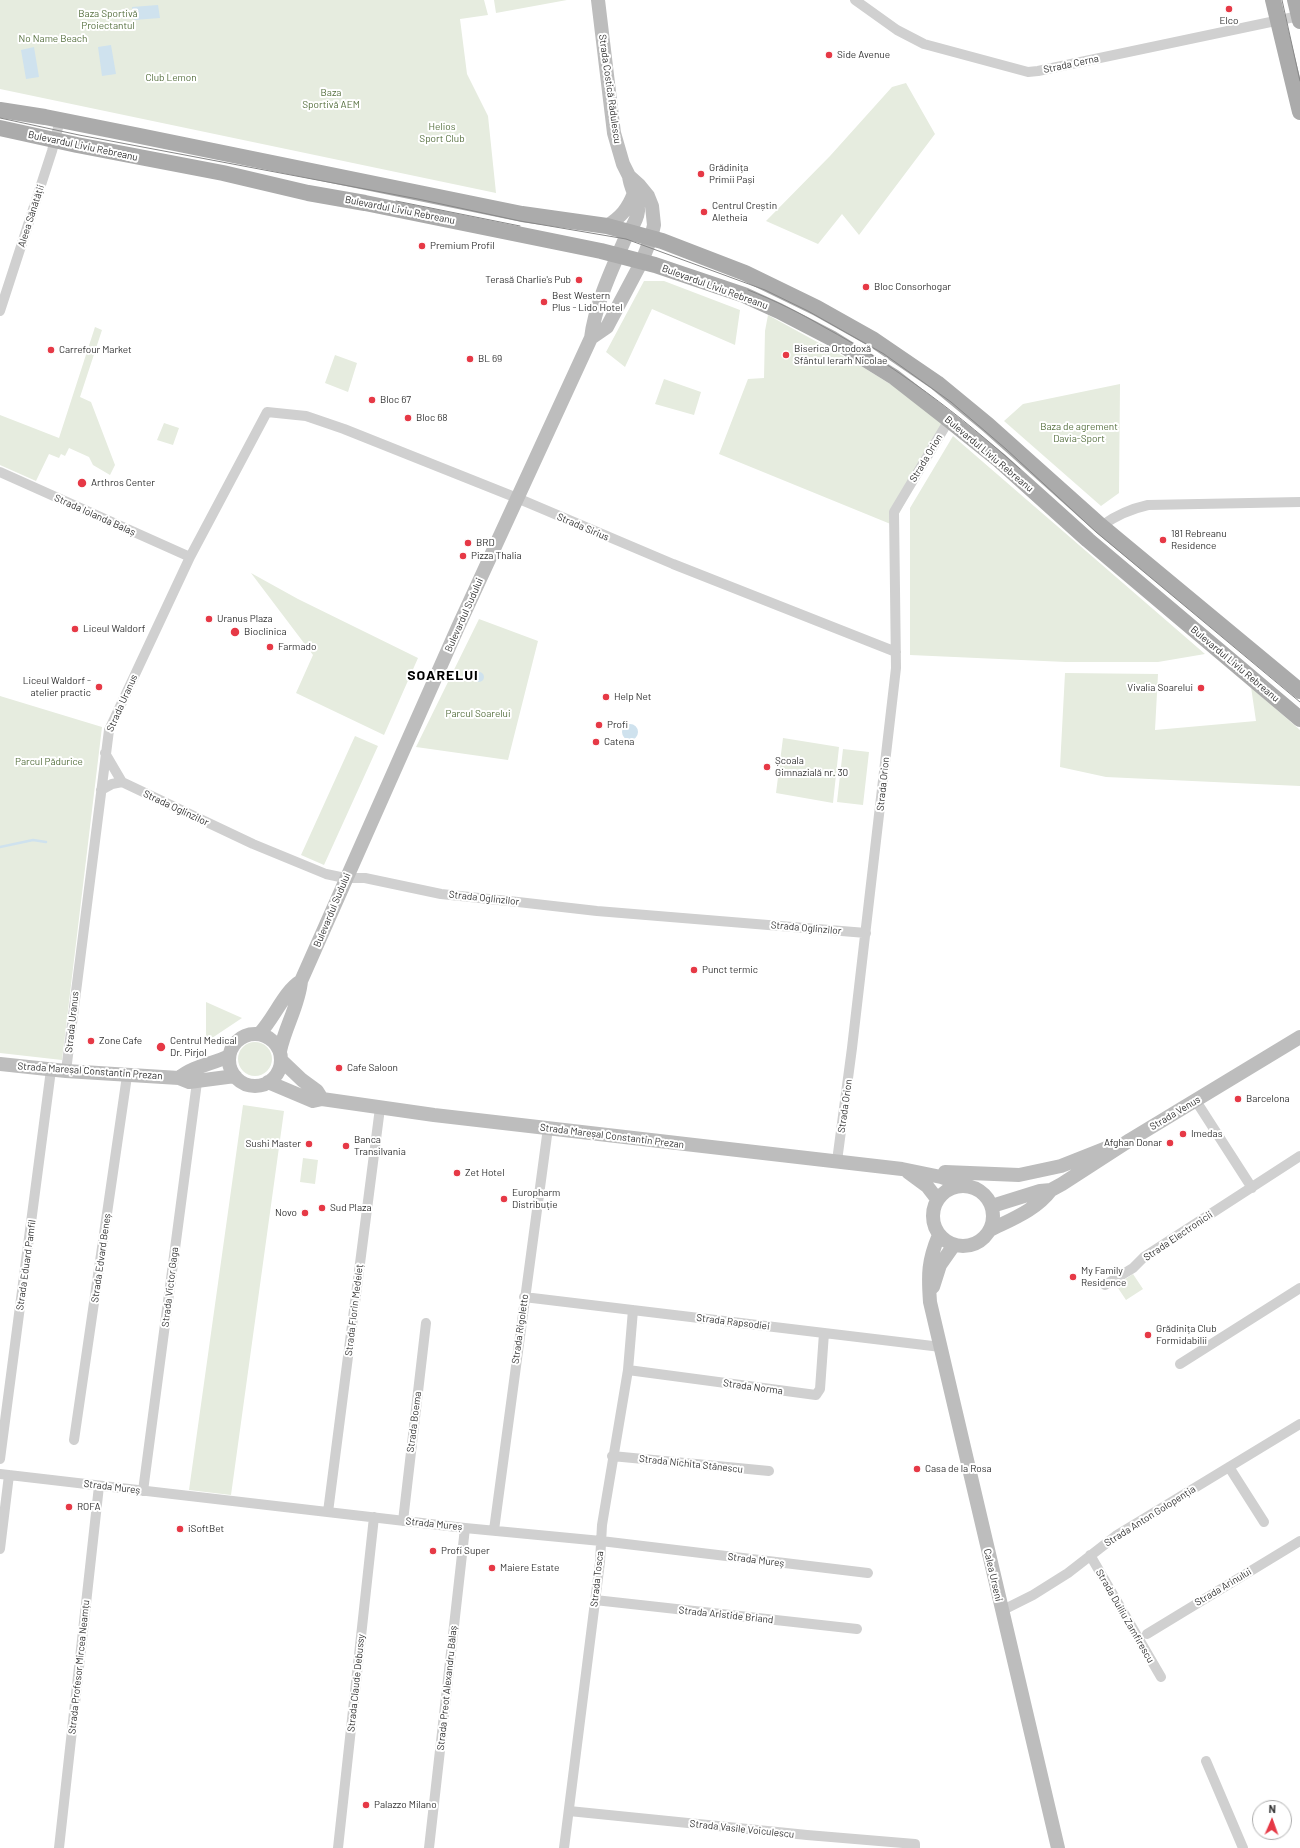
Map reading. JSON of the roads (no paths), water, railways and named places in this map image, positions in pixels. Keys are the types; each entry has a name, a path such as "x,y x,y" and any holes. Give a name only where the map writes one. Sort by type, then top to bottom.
{"main road":[{"path":"1273,0 1300,112"},
{"name":"Bulevardul Liviu Rebreanu","path":"0,110 60,120 522,214 607,226 652,238 745,273 817,308 874,340 937,383 978,416 1101,526 1300,691"},
{"name":"Bulevardul Liviu Rebreanu","path":"0,128 55,141 223,173 308,193 365,203 618,255 642,261 744,295 831,338 894,377 999,460 1088,540 1300,719"}],"street":[{"name":"Strada Costică Rădulescu","path":"598,0 614,133 623,164 629,176 644,190 652,206 654,226 652,238"},
{"name":"Strada Cerna","path":"855,0 897,30 924,44 1028,72 1278,20 1298,12"},
{"name":"Aleea Sănătății","path":"0,311 55,141 60,120"},
{"name":"Strada Costică Rădulescu","path":"629,176 630,187 634,193 638,209 637,220 629,232"},
{"path":"607,226 620,218 628,207 634,193"},
{"name":"Bulevardul Sudului","path":"281,1056 283,1036 300,991 301,981 345,878 591,338 593,322 618,255 629,232"},
{"name":"Bulevardul Sudului","path":"591,338 607,327 642,261 652,238"},
{"name":"Strada Sirius","path":"267,412 306,416 344,429 517,498 673,564 896,652"},
{"name":"Strada Uranus","path":"66,1071 109,730 190,557 267,412"},
{"name":"Strada Orion","path":"838,1161 896,668 894,512 949,420"},
{"name":"Strada Iolanda Balaș","path":"0,472 190,557"},
{"path":"1101,526 1120,514 1134,508 1148,505 1300,502"},
{"path":"101,790 112,784 122,782 105,754"},
{"name":"Strada Oglinzilor","path":"122,782 253,844 326,874 345,878 365,878 441,894 597,911 866,933"},
{"name":"Bulevardul Sudului","path":"259,1034 267,1026 293,986 301,981"},
{"path":"281,1056 280,1069 275,1076 268,1082 254,1086 247,1084 235,1076 229,1063 229,1056 232,1048 243,1036 259,1034 272,1039 281,1056 302,1080 317,1091 322,1099"},
{"name":"Strada Venus","path":"990,1230 1026,1212 1044,1199 1051,1190 1088,1169 1130,1140 1300,1037"},
{"path":"180,1078 187,1071 208,1066 229,1056"},
{"name":"Strada Mareșal Constantin Prezan","path":"0,1064 127,1076 180,1078 188,1082 198,1082 235,1076"},
{"name":"Strada Eduard Pamfil","path":"0,1460 51,1070"},
{"name":"Strada Edvard Beneș","path":"74,1440 127,1076"},
{"name":"Strada Victor Gaga","path":"144,1491 198,1082"},
{"name":"Strada Mareșal Constantin Prezan","path":"268,1082 313,1101 322,1099 380,1108 838,1161 905,1170 941,1177 964,1185"},
{"path":"1196,1101 1252,1188"},
{"name":"Strada Florin Medeleț","path":"328,1512 380,1108"},
{"name":"Strada Rigoletto","path":"494,1530 524,1297 548,1128"},
{"path":"905,1170 1020,1175 1062,1166 1130,1140"},
{"name":"Strada Electronicii","path":"1106,1285 1133,1268 1144,1257 1300,1156"},
{"name":"Strada Mareșal Constantin Prezan","path":"905,1170 922,1182 937,1199"},
{"path":"964,1185 981,1191 988,1198 992,1206 993,1222 990,1230 982,1239 966,1246 954,1245 939,1235 933,1221 933,1210 937,1199 949,1189 964,1185"},
{"name":"Strada Venus","path":"992,1206 1040,1191 1051,1190"},
{"name":"Calea Urseni","path":"939,1235 930,1261 928,1276 930,1302 1001,1611 1058,1848"},
{"name":"Calea Urseni","path":"930,1302 940,1265 954,1245"},
{"path":"1180,1364 1300,1288"},
{"name":"Strada Rapsodiei","path":"524,1297 941,1347"},
{"name":"Strada Tosca","path":"564,1848 595,1600 602,1525 612,1456 628,1370 633,1310"},
{"name":"Strada Boema","path":"403,1521 426,1324"},
{"name":"Strada Norma","path":"628,1370 816,1395 820,1389 824,1333"},
{"name":"Strada Anton Golopenția","path":"1001,1611 1033,1595 1068,1573 1117,1535 1300,1424"},
{"name":"Strada Nichita Stănescu","path":"612,1456 769,1471"},
{"path":"1230,1467 1264,1522"},
{"path":"0,1550 5,1475"},
{"name":"Strada Mureș","path":"5,1475 374,1518 601,1541 868,1573"},
{"name":"Strada Profesor Mircea Neamțu","path":"59,1848 99,1486"},
{"name":"Strada Claude Debussy","path":"338,1848 374,1518"},
{"name":"Strada Preot Alexandru Bălaș","path":"429,1848 465,1528"},
{"name":"Strada Arinului","path":"1147,1634 1300,1541"},
{"name":"Strada Duiliu Zamfirescu","path":"1090,1555 1161,1677"},
{"name":"Strada Aristide Briand","path":"595,1600 857,1629"},
{"path":"1206,1760 1243,1848"},
{"name":"Strada Vasile Voiculescu","path":"569,1811 915,1846"}],"water":[{"path":"158,5 160,18 134,20 132,7"},
{"path":"111,45 116,74 102,76 98,47"},
{"path":"34,47 39,77 26,79 21,50"},
{"path":"477,672 481,672 484,677 481,682 477,682 474,679 474,675"},
{"path":"627,724 633,724 638,729 636,738 633,740 627,740 622,735 622,729"}],"waterway":[{"path":"0,847 33,840 46,842"}],"tram line":[{"path":"1282,0 1300,81"},
{"path":"0,118 79,135 418,199 520,221 626,239 765,290 808,311 884,354 951,402 1006,449 1096,532 1300,702"},
{"path":"396,201 520,226"},
{"path":"748,290 777,302 806,317 877,358 951,411 1020,469"}],"place":[{"name":"Elco","path":"1229,9"},
{"name":"Side Avenue","path":"829,55"},
{"name":"Grădinița Primii Pași","path":"701,174"},
{"name":"Centrul Creștin Aletheia","path":"704,212"},
{"name":"Premium Profil","path":"422,246"},
{"name":"Terasă Charlie's Pub","path":"579,280"},
{"name":"Bloc Consorhogar","path":"866,287"},
{"name":"Best Western Plus - Lido Hotel","path":"544,302"},
{"name":"Carrefour Market","path":"51,350"},
{"name":"Biserica Ortodoxă Sfântul Ierarh Nicolae","path":"786,355"},
{"name":"BL 69","path":"470,359"},
{"name":"Bloc 67","path":"372,400"},
{"name":"Bloc 68","path":"408,418"},
{"name":"Arthros Center","path":"82,483"},
{"name":"181 Rebreanu Residence","path":"1163,540"},
{"name":"BRD","path":"468,543"},
{"name":"Pizza Thalia","path":"463,556"},
{"name":"Uranus Plaza","path":"209,619"},
{"name":"Liceul Waldorf","path":"75,629"},
{"name":"Bioclinica","path":"235,632"},
{"name":"Farmado","path":"270,647"},
{"name":"Liceul Waldorf - atelier practic","path":"99,687"},
{"name":"Vivalia Soarelui","path":"1201,688"},
{"name":"Help Net","path":"606,697"},
{"name":"Profi","path":"599,725"},
{"name":"Catena","path":"596,742"},
{"name":"Școala Gimnazială nr. 30","path":"767,767"},
{"name":"Punct termic","path":"694,970"},
{"name":"Zone Cafe","path":"91,1041"},
{"name":"Centrul Medical Dr. Pirjol","path":"161,1047"},
{"name":"Cafe Saloon","path":"339,1068"},
{"name":"Barcelona","path":"1238,1099"},
{"name":"Imedas","path":"1183,1134"},
{"name":"Afghan Donar","path":"1170,1143"},
{"name":"Sushi Master","path":"309,1144"},
{"name":"Banca Transilvania","path":"346,1146"},
{"name":"Zet Hotel","path":"457,1173"},
{"name":"Europharm Distribuție","path":"504,1199"},
{"name":"Sud Plaza","path":"322,1208"},
{"name":"Novo","path":"305,1213"},
{"name":"My Family Residence","path":"1073,1277"},
{"name":"Grădinița Club Formidabilii","path":"1148,1335"},
{"name":"Casa de la Rosa","path":"917,1469"},
{"name":"ROFA","path":"69,1507"},
{"name":"iSoftBet","path":"180,1529"},
{"name":"Profi Super","path":"433,1551"},
{"name":"Maiere Estate","path":"492,1568"},
{"name":"Palazzo Milano","path":"366,1805"}],"district":[{"name":"SOARELUI","path":"443,675"}],"park label":[{"name":"Baza Sportivă Proiectantul","path":"108,20"},
{"name":"No Name Beach","path":"53,39"},
{"name":"Club Lemon","path":"171,78"},
{"name":"Baza Sportivă AEM","path":"331,98"},
{"name":"Helios Sport Club","path":"442,132"},
{"name":"Baza de agrement Davia-Sport","path":"1079,432"},
{"name":"Parcul Soarelui","path":"478,714"},
{"name":"Parcul Pădurice","path":"49,762"}]}
